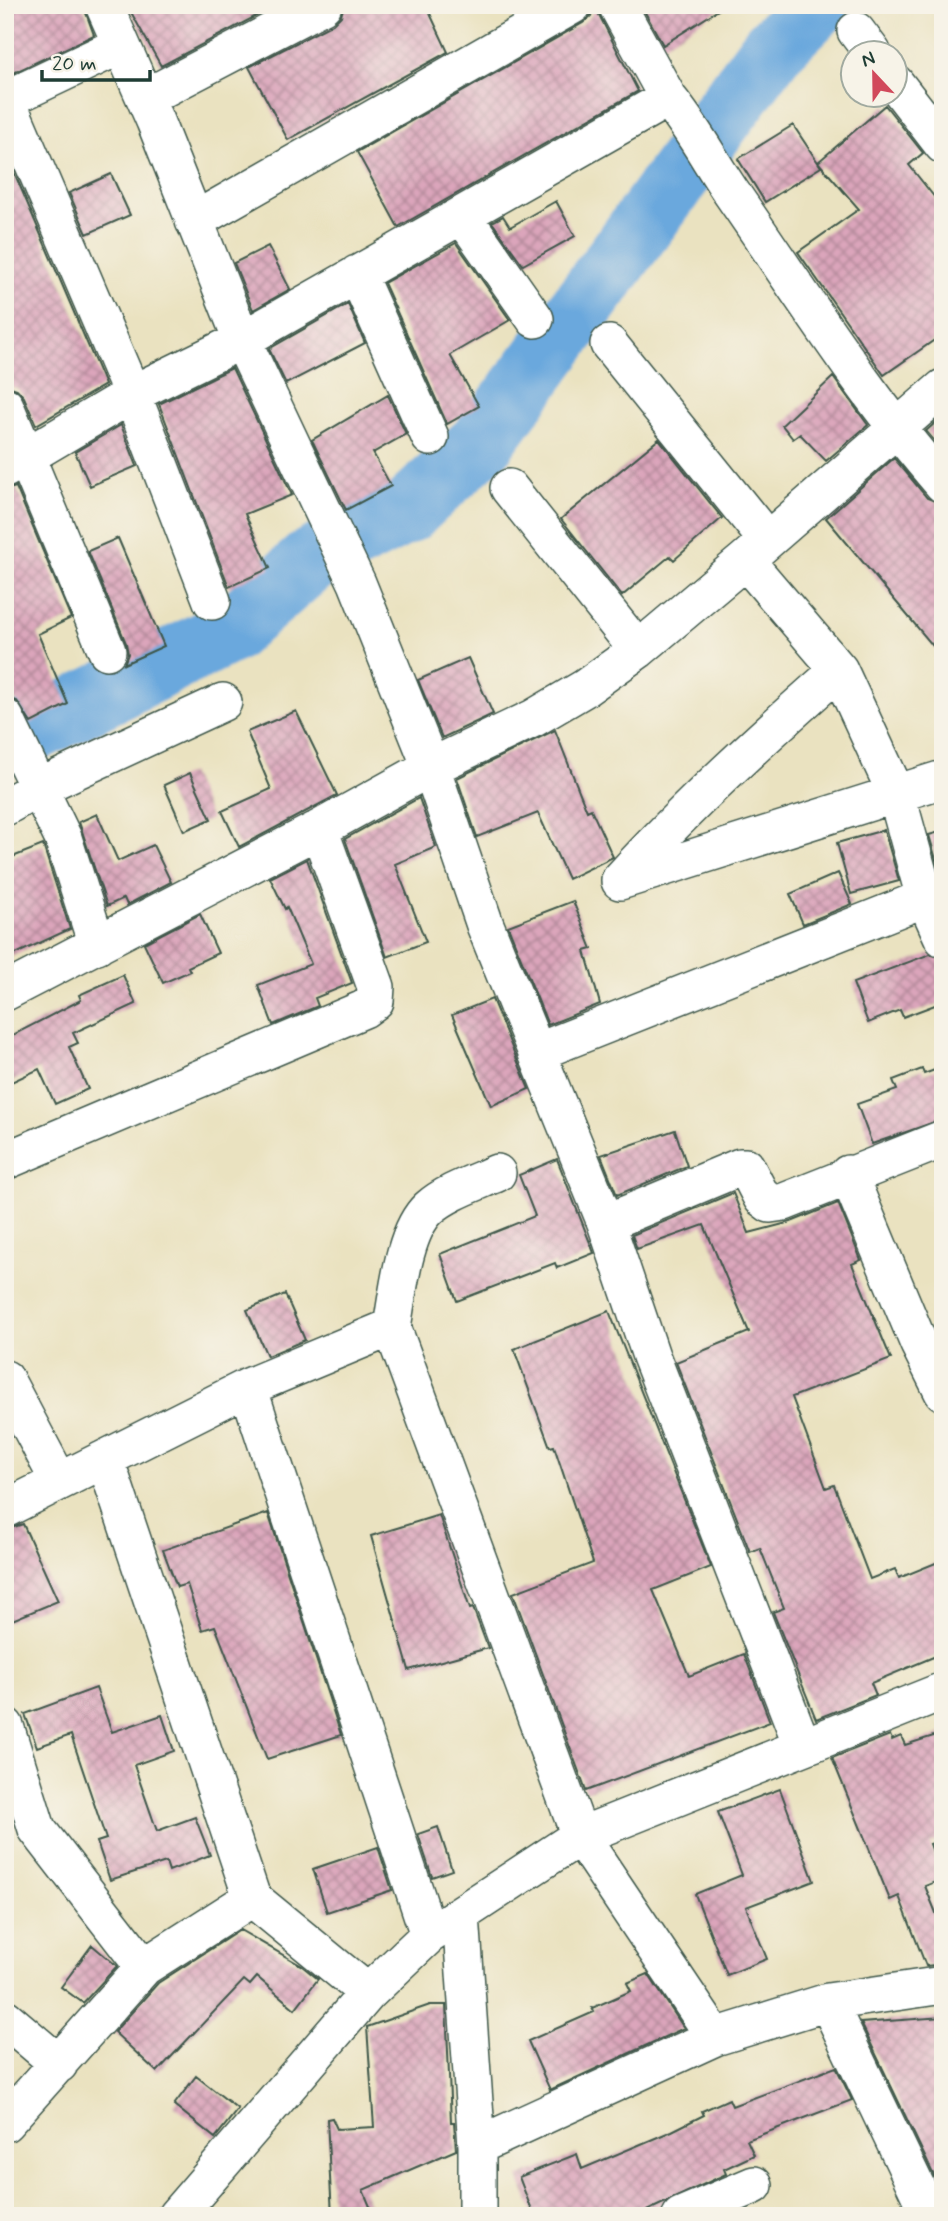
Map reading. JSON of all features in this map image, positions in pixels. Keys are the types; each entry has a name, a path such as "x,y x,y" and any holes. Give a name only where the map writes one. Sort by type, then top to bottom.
{"street":[{"path":"104,5 145,98 242,340 357,583 431,767 485,925 606,1223 650,1356 802,1745"},
{"path":"145,98 323,5"},
{"path":"194,221 573,5"},
{"path":"617,5 727,186 893,428 943,485"},
{"path":"121,45 6,99 132,394 212,601"},
{"path":"909,101 943,145"},
{"path":"16,463 132,394 242,340 462,215 679,111"},
{"path":"462,215 535,319"},
{"path":"357,274 430,437"},
{"path":"609,344 839,670 896,793 925,898 943,938"},
{"path":"5,992 319,829 431,767 534,718 585,688 638,650 893,428 943,388"},
{"path":"5,406 16,463 107,651"},
{"path":"509,488 638,650"},
{"path":"839,670 656,840 620,881 943,779"},
{"path":"5,807 40,787 223,702"},
{"path":"12,731 63,838 97,945"},
{"path":"5,1161 364,1010 375,1001 376,987 319,829"},
{"path":"537,1052 925,898"},
{"path":"606,1223 740,1167 746,1167 762,1198 770,1204 784,1202 848,1174 943,1139"},
{"path":"497,1173 442,1199 419,1221 404,1263 392,1327 580,1836 715,2037"},
{"path":"848,1174 919,1344 943,1392"},
{"path":"5,1509 248,1387 392,1327"},
{"path":"5,1379 59,1481"},
{"path":"248,1387 429,1935"},
{"path":"105,1459 253,1899 368,1993"},
{"path":"176,2216 368,1993 429,1935 580,1836 802,1745 943,1691"},
{"path":"5,1726 37,1829 144,1967"},
{"path":"5,2123 144,1967 253,1899"},
{"path":"461,1915 477,2146 477,2216"},
{"path":"477,2146 715,2037 828,2002 943,1985"},
{"path":"828,2002 931,2197"},
{"path":"5,2018 59,2064"},
{"path":"681,2216 754,2185"}],"building":[{"path":"5,5 83,5 94,35 5,77"},
{"path":"127,5 277,5 161,66"},
{"path":"344,5 426,5 448,52 288,140 249,67 333,24 341,16"},
{"path":"594,5 638,91 398,227 357,152 583,23 591,16"},
{"path":"641,5 726,5 663,45"},
{"path":"881,108 887,108 923,153 909,165 943,208 943,334 884,375 798,252 859,209 818,162"},
{"path":"793,125 821,167 765,202 738,159"},
{"path":"5,151 105,385 36,425 24,397 17,389 5,385"},
{"path":"111,174 130,215 87,234 69,193"},
{"path":"556,201 575,236 523,265 492,222 503,216 510,227"},
{"path":"456,243 510,320 450,355 479,406 447,424 384,283"},
{"path":"268,246 290,289 253,310 234,263"},
{"path":"348,304 365,343 286,384 269,349"},
{"path":"232,368 292,495 245,514 270,568 229,587 159,404"},
{"path":"833,377 868,425 826,461 800,434 793,439 782,425"},
{"path":"388,395 406,434 373,453 391,486 346,510 312,440"},
{"path":"943,416 943,451 926,431"},
{"path":"121,425 137,466 90,486 75,452"},
{"path":"659,439 722,518 674,560 670,556 622,596 561,519"},
{"path":"894,458 927,498 943,504 943,658 826,518"},
{"path":"16,487 71,618 38,634 68,704 31,723 17,701 5,697 5,490"},
{"path":"118,538 164,646 124,664 128,654 126,643 88,551"},
{"path":"468,658 493,714 442,738 418,680"},
{"path":"296,711 337,795 239,847 222,811 271,789 247,732"},
{"path":"555,730 587,811 591,809 613,857 568,879 538,813 477,837 457,778"},
{"path":"190,773 211,819 184,831 164,785"},
{"path":"419,798 436,847 395,864 426,942 387,957 345,839"},
{"path":"97,814 118,861 153,845 171,882 127,905 124,898 107,906 79,822"},
{"path":"884,830 899,881 851,894 837,843"},
{"path":"943,831 943,869 939,870 929,835"},
{"path":"43,845 70,929 5,959 5,860"},
{"path":"307,859 352,983 315,998 318,1006 273,1025 258,985 311,964 287,907 285,909 270,878"},
{"path":"838,873 852,904 803,924 790,894"},
{"path":"573,901 592,949 585,951 600,1004 548,1025 508,926"},
{"path":"200,914 218,953 188,967 190,971 163,983 144,943"},
{"path":"930,954 943,959 943,1002 903,1017 900,1010 868,1023 853,983"},
{"path":"123,975 136,1004 73,1033 78,1043 69,1047 88,1089 55,1104 39,1069 5,1085 5,1039 81,1000 79,995"},
{"path":"492,999 529,1089 491,1106 452,1015"},
{"path":"943,1067 943,1119 872,1144 857,1104 897,1090 893,1080 922,1069 924,1074"},
{"path":"675,1130 687,1166 617,1195 601,1155"},
{"path":"557,1159 594,1253 557,1268 555,1263 457,1301 440,1254 535,1216 519,1175"},
{"path":"733,1193 749,1233 791,1222 838,1203 861,1260 852,1264 891,1359 792,1397 826,1488 834,1485 870,1579 895,1569 899,1578 943,1560 943,1653 871,1683 876,1695 816,1719 773,1612 784,1608 760,1548 750,1552 676,1362 749,1332 704,1225 637,1249 632,1235"},
{"path":"285,1294 305,1340 267,1356 247,1310"},
{"path":"609,1311 711,1567 653,1590 689,1676 744,1654 770,1722 586,1791 513,1593 593,1563 554,1446 550,1447 514,1349"},
{"path":"268,1513 341,1735 267,1759 215,1626 202,1630 187,1584 177,1587 163,1550"},
{"path":"439,1515 470,1609 473,1608 488,1648 409,1670 371,1536"},
{"path":"23,1524 58,1601 5,1623 5,1530"},
{"path":"96,1688 112,1732 162,1715 174,1751 134,1765 157,1831 195,1817 210,1855 169,1871 166,1862 110,1880 97,1842 106,1839 71,1735 37,1747 25,1714"},
{"path":"943,1733 943,1840 930,1844 943,1879 925,1886 943,1930 943,1964 926,1966 899,1896 890,1900 832,1758 890,1735 892,1740 901,1736 905,1745"},
{"path":"780,1789 814,1881 746,1907 767,1959 727,1975 695,1894 742,1875 718,1812"},
{"path":"438,1827 452,1870 432,1877 418,1834"},
{"path":"378,1847 392,1890 327,1912 313,1869"},
{"path":"240,1930 302,1966 318,1979 295,2009 257,1977 250,1985 244,1980 157,2072 114,2032 158,1983"},
{"path":"92,1945 117,1966 83,2003 61,1987"},
{"path":"648,1974 684,2028 550,2090 528,2041 594,2012 592,2008 631,1991 627,1983"},
{"path":"430,2005 446,2005 451,2122 454,2122 456,2150 363,2190 374,2216 332,2216 327,2119 332,2118 337,2129 374,2127 367,2027"},
{"path":"943,2017 943,2178 936,2180 861,2023"},
{"path":"836,2067 852,2100 747,2140 754,2155 724,2169 726,2174 636,2216 534,2216 519,2177 577,2154 582,2169 672,2131 704,2115 702,2111 729,2099 732,2106"},
{"path":"196,2076 238,2109 215,2138 174,2105"}],"waterway":[{"path":"5,744 230,631 310,561 409,510 483,441 772,49 817,5"}]}
